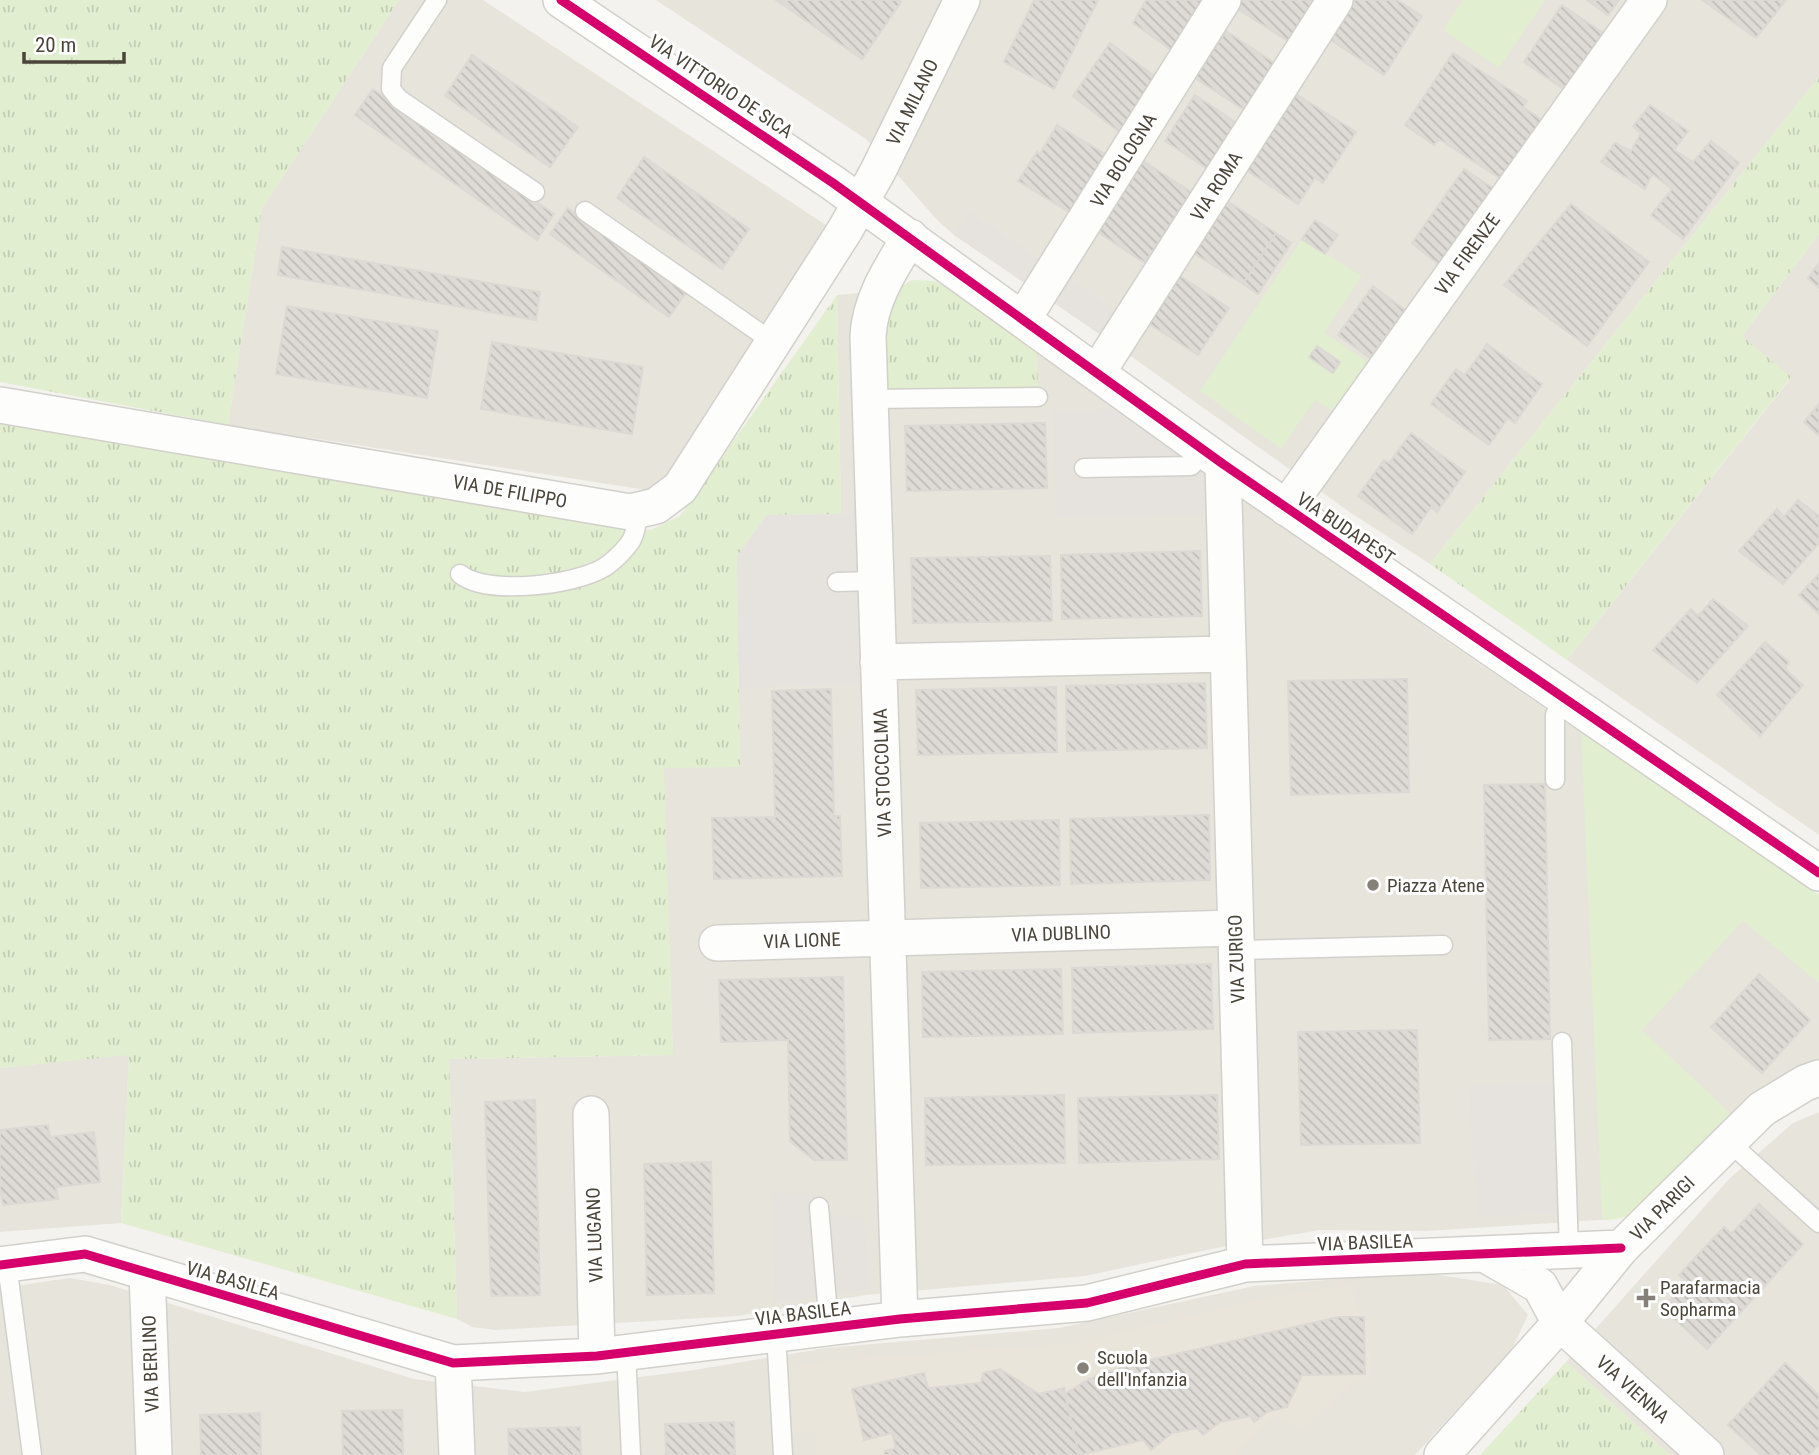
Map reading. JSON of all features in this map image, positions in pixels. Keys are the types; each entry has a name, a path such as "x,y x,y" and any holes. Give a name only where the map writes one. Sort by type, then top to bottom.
{"street":[{"name":"VIA VITTORIO DE SICA","path":"561,0 860,202"},
{"name":"VIA MILANO","path":"860,202 962,0"},
{"name":"VIA BOLOGNA","path":"1023,319 1223,0"},
{"name":"VIA ROMA","path":"1097,373 1335,0"},
{"name":"VIA FIRENZE","path":"1286,508 1649,0"},
{"name":"VIA BUDAPEST","path":"860,202 1214,458 1819,873"},
{"name":"VIA DE FILIPPO","path":"0,405 630,512 640,510 656,506 680,488 860,202"},
{"name":"VIA STOCCOLMA","path":"900,1319 869,399 869,320 885,277 910,237"},
{"name":"VIA ZURIGO","path":"1214,458 1228,654 1245,1264"},
{"path":"878,662 1228,654"},
{"name":"VIA DUBLINO","path":"887,938 1236,939"},
{"name":"VIA LIONE","path":"718,943 887,938"},
{"name":"VIA PARIGI","path":"1442,1455 1560,1323 1622,1248 1762,1109 1819,1077"},
{"name":"VIA LUGANO","path":"591,1114 612,1354"},
{"name":"VIA BASILEA","path":"3,1265 85,1254 453,1363 612,1354 900,1319 1087,1303 1245,1264 1622,1248"},
{"path":"1486,1255 1540,1286 1560,1323"},
{"name":"VIA BERLINO","path":"146,1273 154,1455"},
{"name":"VIA VIENNA","path":"1560,1323 1706,1455"},
{"path":"453,1363 457,1455"}],"lane":[{"path":"437,0 392,68 391,89 399,100 535,192"},
{"path":"584,211 773,342"},
{"path":"869,399 1038,397"},
{"path":"1084,468 1191,466 1214,458"},
{"path":"460,574 470,582 506,587 566,582 604,568 631,541 640,510"},
{"path":"837,582 875,581"},
{"path":"1555,780 1555,715 1563,698"},
{"path":"1236,939 1443,946"},
{"path":"1562,1042 1569,1251"},
{"path":"1729,1142 1819,1223"},
{"path":"819,1207 829,1327"},
{"path":"3,1265 32,1455"},
{"path":"776,1333 783,1455"},
{"path":"612,1354 631,1455"}],"shaded area":[{"path":"399,0 483,0 829,227 664,482 646,490 228,425 262,208"},
{"path":"656,0 1819,0 1819,77 1430,564 1351,513 1111,342 954,235 938,221 866,139"},
{"path":"970,211 1049,266 1033,288 954,235"},
{"path":"1819,234 1819,835 1567,660 1791,378 1742,336"},
{"path":"1070,280 1126,318 1111,342 1055,303"},
{"path":"938,287 1112,402 1442,638 1819,895 1819,1059 1771,1084 1616,1219 1426,1231 1320,1230 1221,1247 1085,1276 866,1295 738,1316 495,1330 472,1327 457,1319 449,1059 673,1055 663,767 740,767 737,556 767,515 841,514 837,295"},
{"path":"1123,409 1213,474 1214,514 1056,518 1053,410"},
{"path":"860,514 865,684 739,688 737,556 767,515"},
{"path":"129,1054 121,1223 0,1232 0,1068"},
{"path":"1553,1082 1560,1213 1476,1217 1469,1086"},
{"path":"1819,1112 1819,1455 1670,1455 1566,1362 1730,1178 1793,1123"},
{"path":"770,1193 808,1193 835,1217 864,1217 870,1289 775,1303"},
{"path":"1420,1272 1503,1285 1528,1315 1512,1349 1415,1455 0,1455 0,1288 70,1278 110,1285 414,1379 525,1392 694,1370 826,1348 1059,1328 1254,1286"},
{"name":"Scuola dell'Infanzia","path":"1353,1285 1354,1308 1368,1322 1370,1377 1351,1383 1303,1429 1274,1416 1234,1455 816,1455 815,1432 792,1432 792,1372 802,1363 1077,1343 1275,1296"}],"green space":[{"path":"0,0 399,0 262,208 228,425 0,382"},
{"path":"1463,0 1545,0 1499,68 1443,30"},
{"path":"1819,77 1819,234 1742,336 1791,377 1567,660 1430,564"},
{"path":"1302,239 1362,276 1324,333 1372,365 1338,414 1315,400 1281,449 1200,391"},
{"path":"912,280 934,281 943,285 1037,348 1038,397 886,399 883,320 893,291"},
{"path":"837,295 841,514 767,515 737,556 740,767 664,768 673,1055 449,1059 457,1319 121,1223 129,1055 0,1068 0,421 609,527 651,530 680,516"},
{"path":"1581,733 1819,895 1819,983 1743,921 1642,1030 1732,1115 1644,1212 1602,1220"},
{"path":"1566,1362 1670,1455 1480,1455"}],"building":[{"path":"776,0 898,0 901,2 862,59"},
{"path":"1034,0 1098,0 1054,89 1004,62"},
{"path":"1146,0 1209,0 1179,55 1133,23"},
{"path":"1241,0 1321,0 1293,44 1236,8"},
{"path":"1353,0 1397,0 1422,16 1384,75 1328,38"},
{"path":"1587,0 1619,0 1608,15"},
{"path":"1702,0 1786,0 1756,38"},
{"path":"1562,5 1603,33 1565,90 1524,62"},
{"path":"1226,31 1276,64 1246,111 1195,78"},
{"path":"1110,43 1161,81 1126,137 1073,96"},
{"path":"1453,53 1527,101 1523,107 1545,122 1506,182 1439,139 1434,145 1405,125"},
{"path":"472,55 578,127 550,167 445,96"},
{"path":"373,89 554,214 537,240 355,115"},
{"path":"1296,94 1356,132 1323,183 1315,178 1298,204 1246,170"},
{"path":"1195,95 1238,124 1208,169 1165,141"},
{"path":"1650,105 1688,131 1674,150 1693,162 1711,141 1739,163 1683,239 1651,215 1672,189 1652,174 1645,189 1601,162 1615,143 1631,151 1641,133 1633,126"},
{"path":"1057,125 1105,154 1100,161 1106,164 1071,213 1018,181 1037,152 1040,154"},
{"path":"1134,155 1191,192 1145,263 1087,225"},
{"path":"644,157 749,229 722,269 617,198"},
{"path":"1464,169 1502,194 1447,271 1412,243"},
{"path":"1221,197 1276,233 1243,284 1187,249"},
{"path":"1571,204 1649,262 1587,346 1504,285"},
{"path":"568,208 687,291 669,317 550,234"},
{"path":"1315,220 1338,235 1325,254 1302,239"},
{"path":"1276,233 1291,243 1258,294 1243,284"},
{"path":"282,247 540,292 536,320 278,275"},
{"path":"1819,263 1819,288 1808,278"},
{"path":"1174,272 1229,308 1198,355 1143,320"},
{"path":"1373,286 1405,310 1370,358 1338,335"},
{"path":"287,306 438,331 427,398 276,374"},
{"path":"492,342 643,367 632,434 481,409"},
{"path":"1487,344 1542,384 1515,423 1508,418 1489,445 1431,404 1456,369 1465,375"},
{"path":"1317,346 1340,362 1333,373 1309,357"},
{"path":"1819,404 1819,436 1804,422"},
{"path":"1045,423 1047,488 907,491 905,426"},
{"path":"1411,433 1465,472 1437,512 1431,507 1412,534 1358,496 1384,460 1389,463"},
{"path":"1798,500 1819,516 1819,543 1783,584 1739,551 1777,509 1784,517"},
{"path":"1200,551 1202,616 1062,619 1061,555"},
{"path":"1050,556 1052,621 913,623 911,558"},
{"path":"1819,574 1819,614 1799,595"},
{"path":"1713,599 1748,626 1697,683 1653,650 1691,609 1698,616"},
{"path":"1765,642 1789,662 1785,669 1803,685 1760,736 1717,695"},
{"path":"1407,679 1409,792 1291,795 1288,681"},
{"path":"1205,683 1207,748 1067,751 1066,686"},
{"path":"1056,687 1057,752 918,755 916,690"},
{"path":"831,689 834,816 840,816 842,876 714,879 712,818 775,817 772,691"},
{"path":"1545,784 1550,1039 1489,1040 1484,785"},
{"path":"1209,815 1210,880 1071,884 1070,819"},
{"path":"1059,820 1060,885 921,888 920,823"},
{"path":"1211,964 1213,1029 1073,1033 1072,968"},
{"path":"1061,969 1063,1034 923,1037 922,972"},
{"path":"1759,974 1810,1020 1762,1073 1711,1027"},
{"path":"843,977 847,1160 814,1160 790,1141 788,1040 721,1042 719,980"},
{"path":"1417,1030 1420,1143 1301,1145 1298,1032"},
{"path":"1064,1095 1065,1163 926,1165 925,1098"},
{"path":"1217,1095 1219,1159 1079,1163 1078,1098"},
{"path":"535,1100 540,1295 491,1296 485,1102"},
{"path":"48,1125 50,1137 94,1132 100,1182 56,1187 58,1199 3,1205 0,1189 0,1130"},
{"path":"711,1162 714,1293 647,1295 644,1164"},
{"path":"1759,1204 1803,1244 1707,1349 1663,1308 1687,1282 1679,1275 1724,1227 1731,1234"},
{"path":"1338,1317 1364,1317 1365,1374 1302,1375 1287,1407 1267,1412 1254,1422 1250,1416 1220,1422 1203,1435 1197,1428 1172,1433 1151,1450 1143,1440 1079,1455 1065,1394 1084,1382 1102,1373 1146,1361"},
{"path":"1785,1363 1819,1395 1819,1444 1809,1455 1761,1455 1728,1425"},
{"path":"1000,1369 1039,1394 1064,1388 1079,1455 884,1455 885,1451 896,1448 892,1433 864,1440 852,1389 924,1373 928,1388 981,1383 983,1373"},
{"path":"402,1410 403,1455 343,1455 342,1411"},
{"path":"260,1413 261,1455 201,1455 200,1415"},
{"path":"734,1422 735,1455 666,1455 665,1424"},
{"path":"580,1427 581,1455 509,1455 508,1429"}],"cycle path":[{"path":"561,0 833,183 1223,464 1819,873"},
{"path":"0,1265 85,1254 453,1363 597,1356 900,1319 1087,1303 1245,1264 1621,1248"}],"place":[{"name":"Piazza Atene","path":"1373,885"},
{"name":"Parafarmacia Sopharma","path":"1646,1298"},
{"name":"Scuola dell'Infanzia","path":"1083,1368"}]}
